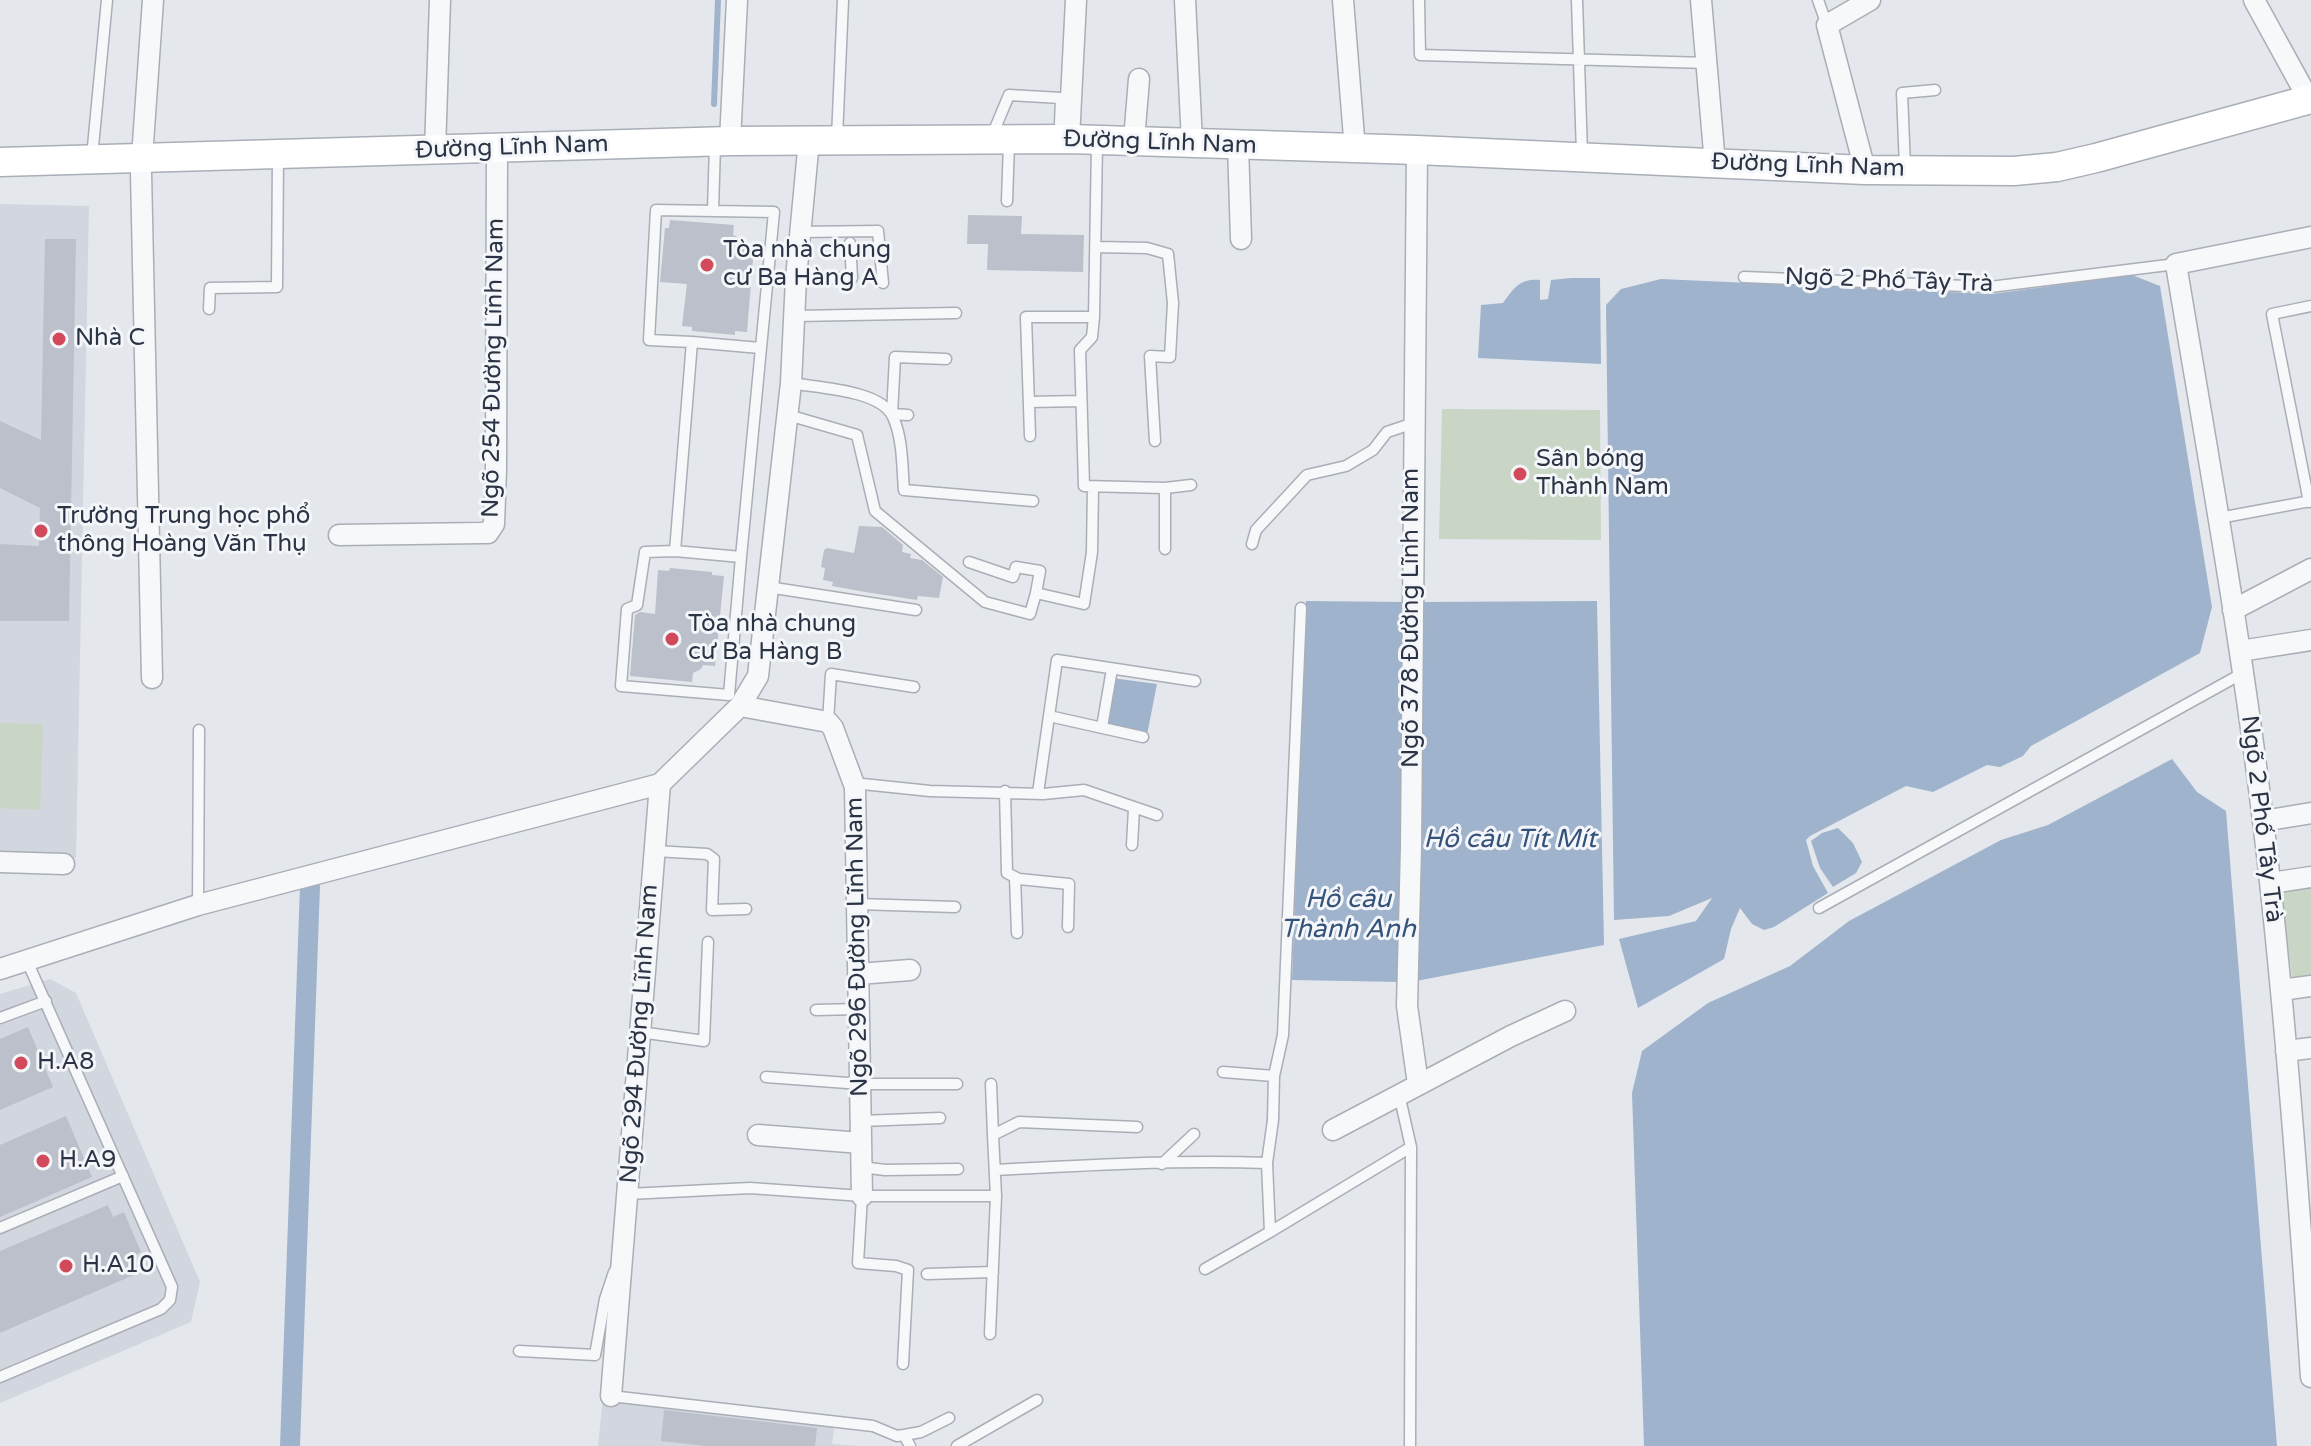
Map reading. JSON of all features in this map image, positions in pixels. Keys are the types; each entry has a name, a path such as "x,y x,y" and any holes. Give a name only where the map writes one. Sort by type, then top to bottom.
{"main road":[{"name":"Đường Lĩnh Nam","path":"0,162 722,141 1075,139 1417,150 1865,170 2014,171 2057,167 2310,99"}],"street":[{"path":"152,678 142,158 153,0"},
{"path":"435,151 440,0"},
{"path":"722,141 737,0"},
{"path":"1075,139 1076,0"},
{"path":"1185,0 1192,142"},
{"path":"1343,0 1355,150"},
{"path":"1701,0 1715,164"},
{"path":"1865,170 1827,25 1870,0"},
{"path":"2254,0 2310,99"},
{"path":"1134,140 1139,79"},
{"path":"0,969 198,905 660,784 740,706 758,676 788,415 800,232 823,140"},
{"path":"1238,145 1241,239"},
{"name":"Ngõ 254 Đường Lĩnh Nam","path":"339,535 488,533 494,524 497,149"},
{"name":"Ngõ 378 Đường Lĩnh Nam","path":"1417,150 1407,1006 1418,1084"},
{"name":"Ngõ 2 Phố Tây Trà","path":"2311,237 2176,264 2240,651 2271,883 2286,1051 2304,1190 2311,1377"},
{"path":"2233,610 2311,569"},
{"path":"2240,651 2311,640"},
{"path":"740,706 828,722"},
{"name":"Ngõ 296 Đường Lĩnh Nam","path":"828,722 853,783 861,1143 870,1167 862,1196"},
{"name":"Ngõ 294 Đường Lĩnh Nam","path":"611,1396 660,784"},
{"path":"2263,821 2311,813"},
{"path":"0,862 64,864"},
{"path":"2271,883 2311,877"},
{"path":"858,974 910,970"},
{"path":"2281,990 2311,986"},
{"path":"1333,1130 1565,1011"},
{"path":"2286,1051 2311,1048"},
{"path":"758,1135 861,1143"}],"lane":[{"path":"92,159 107,0"},
{"path":"823,140 843,0"},
{"path":"1419,0 1420,55 1708,63"},
{"path":"1577,0 1582,157"},
{"path":"1818,0 1827,25"},
{"path":"1905,169 1902,93 1935,90"},
{"path":"1007,201 1000,140 1009,95 1061,98 1075,139 1097,247 1092,337 1080,350 1084,486 1165,488 1191,485"},
{"path":"713,211 722,141"},
{"path":"209,309 210,288 277,287 278,154"},
{"path":"741,557 675,551 645,552 637,605 627,609 621,686 729,695 774,212 656,210 649,340 760,348"},
{"path":"800,232 878,231 883,283"},
{"path":"796,278 852,278 850,243"},
{"path":"1097,247 1147,248 1168,254 1173,303 1170,357 1150,356 1155,441"},
{"name":"Ngõ 2 Phố Tây Trà","path":"1744,277 1990,287 2176,264"},
{"path":"2219,518 2310,502 2272,314 2311,306"},
{"path":"796,316 956,313"},
{"path":"1030,436 1026,317 1094,317"},
{"path":"675,551 692,342"},
{"path":"892,414 895,357 946,359"},
{"path":"791,383 865,396 883,403 892,414 899,433 904,490 1033,501"},
{"path":"1029,402 1081,401"},
{"path":"892,414 908,415"},
{"path":"788,415 857,435 875,511 985,602 1030,614 1040,571 1016,567 1013,577 969,562"},
{"path":"1252,544 1256,530 1307,475 1346,466 1373,450 1387,432 1414,423"},
{"path":"1036,593 1084,604 1092,552 1093,487"},
{"path":"1165,488 1165,549"},
{"path":"768,587 916,610"},
{"path":"1270,1232 1267,1163 1273,1120 1274,1076 1283,1035 1301,608"},
{"path":"1038,793 1057,660 1195,681"},
{"path":"1102,727 1112,669"},
{"path":"1819,908 2243,673"},
{"path":"828,722 831,674 914,687"},
{"path":"1049,716 1143,737"},
{"path":"198,905 199,730"},
{"path":"853,783 930,791 1038,793 1084,790 1157,815"},
{"path":"1005,791 1007,873 1015,877 1069,884 1068,927"},
{"path":"1132,845 1134,809"},
{"path":"655,851 707,854 714,859 712,910 746,909"},
{"path":"1015,877 1017,933"},
{"path":"857,904 955,907"},
{"path":"640,1032 704,1041 708,942"},
{"path":"0,1377 161,1309 170,1300 172,1287 27,961"},
{"path":"0,1018 46,1001"},
{"path":"816,1010 859,1009"},
{"path":"1223,1072 1274,1076"},
{"path":"766,1077 861,1084 957,1084"},
{"path":"990,1334 996,1196 991,1084"},
{"path":"1399,1094 1411,1147 1410,1446"},
{"path":"861,1121 940,1118"},
{"path":"993,1135 1019,1122 1137,1127"},
{"path":"1162,1164 1194,1134"},
{"path":"1205,1269 1411,1147"},
{"path":"996,1170 1072,1165 1267,1163"},
{"path":"870,1167 883,1164 958,1166"},
{"path":"0,1228 123,1176"},
{"path":"628,1194 750,1188 862,1196 996,1196"},
{"name":"Ngõ 296 Đường Lĩnh Nam","path":"862,1196 858,1263 908,1270 903,1364"},
{"path":"519,1351 595,1355 605,1299 623,1244"},
{"path":"927,1274 993,1272"},
{"path":"611,1396 873,1426 897,1436 921,1432 949,1418"},
{"path":"957,1446 1037,1400"},
{"path":"904,1435 910,1446"}],"shaded area":[{"name":"Trường Trung học phổ thông Hoàng Văn Thụ","path":"0,204 89,206 76,858 0,857"},
{"path":"50,979 76,993 200,1282 191,1322 0,1403 0,994"},
{"path":"603,1398 835,1425 832,1444 859,1446 598,1446"}],"green space":[{"name":"Sân bóng Thành Nam","path":"1442,409 1600,410 1601,540 1439,539"},
{"path":"0,723 43,724 40,810 0,808"},
{"path":"2311,885 2311,975 2292,977 2280,889"}],"water":[{"path":"2132,275 2160,286 2212,607 2200,653 2031,746 2023,756 2000,767 1987,765 1933,792 1906,786 1810,836 1806,840 1813,866 1828,893 1774,927 1764,930 1752,924 1740,908 1724,959 1638,1008 1619,939 1696,921 1712,898 1669,916 1614,920 1606,305 1621,289 1661,279 1992,294"},
{"path":"1600,278 1601,364 1478,358 1481,305 1503,303 1518,285 1533,280 1540,280 1540,300 1548,299 1551,280"},
{"name":"Hồ câu Thành Anh","path":"1306,601 1406,602 1400,982 1292,980"},
{"name":"Hồ câu Tít Mít","path":"1597,601 1604,945 1416,981 1421,602"},
{"path":"1112,678 1157,684 1147,735 1106,727"},
{"path":"2172,759 2197,792 2226,811 2277,1446 1644,1446 1632,1093 1642,1051 1708,1003 1790,966 1849,921 2001,840 2048,825"},
{"path":"1838,828 1853,843 1862,862 1856,873 1833,887 1820,868 1811,841 1822,833"}],"building":[{"path":"968,215 1022,216 1021,234 1084,235 1083,272 987,270 988,244 967,244"},
{"name":"Tòa nhà chung cư Ba Hàng A","path":"670,220 734,225 733,235 740,238 746,247 754,247 747,332 735,331 735,335 692,331 692,327 682,326 687,284 660,282 665,228 669,228"},
{"path":"45,239 76,239 69,621 0,621 0,544 39,546 40,508 0,488 0,421 41,440"},
{"path":"859,526 882,527 903,545 902,552 911,554 910,558 922,560 943,577 939,598 918,596 917,600 865,592 832,586 833,582 823,580 825,568 821,567 824,550 854,553"},
{"name":"Tòa nhà chung cư Ba Hàng B","path":"670,568 724,576 715,666 703,665 693,673 692,682 630,676 635,615 640,612 655,614 658,570 669,571"},
{"name":"H.A8","path":"28,1027 53,1087 0,1110 0,1039"},
{"name":"H.A9","path":"66,1116 92,1177 0,1217 0,1145"},
{"name":"H.A10","path":"108,1205 113,1217 124,1212 141,1252 129,1258 136,1274 0,1333 0,1251"},
{"path":"664,1410 817,1428 815,1446 706,1446 661,1441"}],"waterway":[{"path":"714,104 718,0"},
{"path":"290,1446 310,886"}],"place":[{"name":"Tòa nhà chung cư Ba Hàng A","path":"707,265"},
{"name":"Nhà C","path":"59,339"},
{"name":"Sân bóng Thành Nam","path":"1520,474"},
{"name":"Trường Trung học phổ thông Hoàng Văn Thụ","path":"41,531"},
{"name":"Tòa nhà chung cư Ba Hàng B","path":"672,639"},
{"name":"H.A8","path":"21,1063"},
{"name":"H.A9","path":"43,1161"},
{"name":"H.A10","path":"66,1266"}]}
